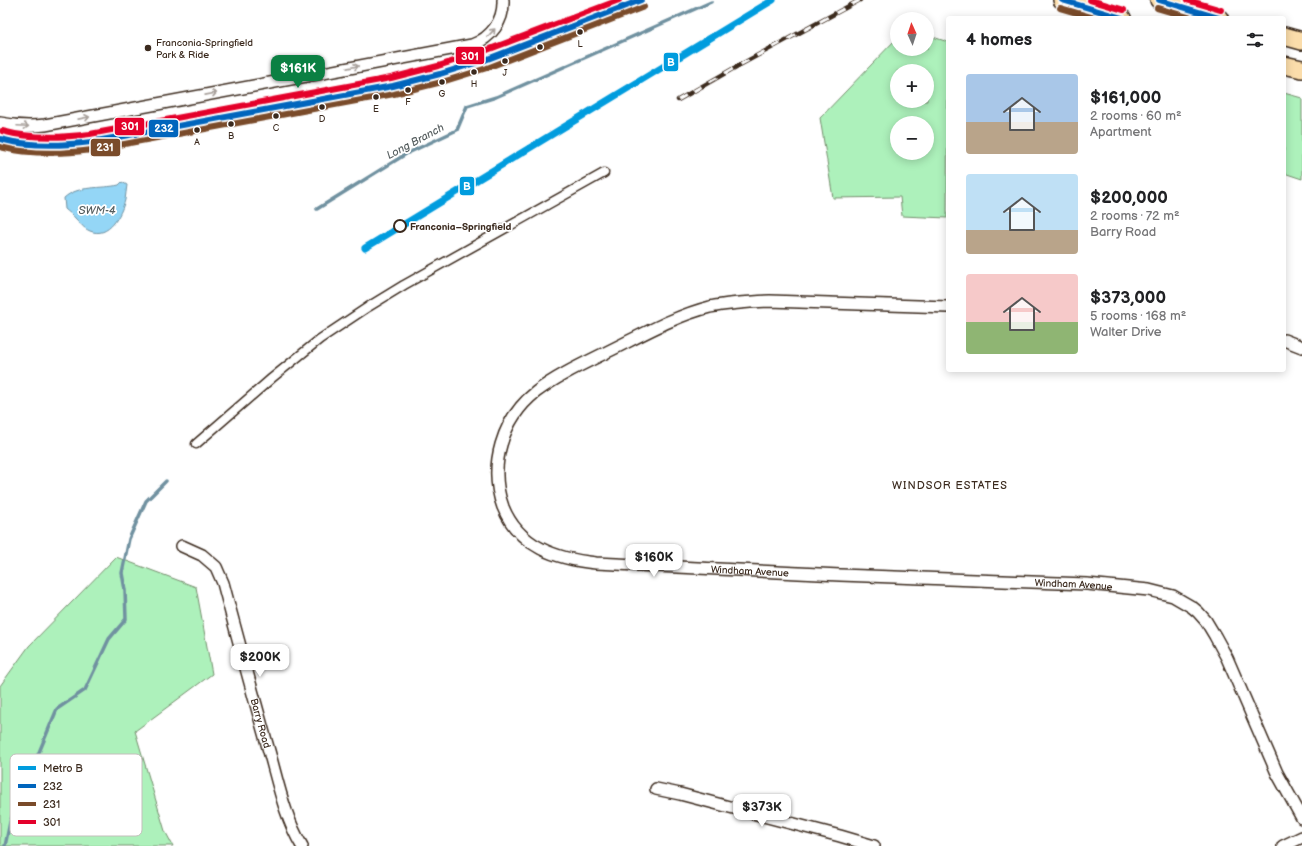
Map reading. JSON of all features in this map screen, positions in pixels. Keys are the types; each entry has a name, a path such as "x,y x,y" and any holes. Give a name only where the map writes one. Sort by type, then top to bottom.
{"main road":[{"path":"1062,0 1115,16"},
{"path":"1159,0 1212,16"},
{"path":"1286,36 1302,40"},
{"path":"1286,65 1302,69"}],"street":[{"path":"0,123 29,127 45,125 472,45 484,40 494,30 501,16 503,0"},
{"path":"196,444 272,378 314,344 368,307 404,285 604,173"},
{"name":"Windham Avenue","path":"946,307 770,301 747,302 710,307 673,320 557,378 527,400 514,415 506,429 497,462 497,482 505,511 516,528 529,541 539,548 558,557 579,562 840,575 1088,584 1149,590 1173,596 1198,612 1215,636 1277,773 1302,818"},
{"path":"1286,341 1302,347"},
{"name":"Barry Road","path":"182,546 202,555 216,567 223,583 252,693 283,798 295,833 302,846"},
{"path":"656,789 680,794 874,846"},
{"path":"1283,846 1302,837"}],"green space":[{"path":"934,37 946,41 946,218 902,216 900,197 833,198 820,118 890,45 890,56 934,56"},
{"path":"1286,94 1302,98 1302,179 1286,174"},
{"path":"116,557 196,587 212,674 135,731 142,754 10,754 10,836 142,836 142,754 165,831 173,846 0,846 0,686 29,646"}],"water":[{"name":"SWM-4","path":"122,182 127,185 125,200 121,212 113,224 103,232 97,233 88,230 65,209 64,198 76,191 119,185"}],"waterway":[{"name":"Long Branch","path":"317,209 406,154 457,130 467,106 496,97 711,2"},
{"name":"Long Branch","path":"38,754 57,709 85,690 109,639 126,619 125,590 122,573 129,539 146,501 166,481"},
{"name":"Long Branch","path":"5,846 10,822"}],"railway":[{"path":"678,100 860,0"}],"metro line":[{"name":"B","path":"365,248 773,0"}],"transit line":[{"name":"301","path":"2,131 35,137 90,134 391,78 438,66 482,52 619,0"},
{"name":"232","path":"0,139 34,145 91,142 393,86 440,74 485,60 641,0"},
{"name":"232","path":"1062,0 1115,16"},
{"name":"301","path":"1090,0 1124,10"},
{"name":"232","path":"1159,0 1212,16"},
{"name":"301","path":"1187,0 1221,10"},
{"name":"231","path":"0,147 35,153 92,150 394,94 442,82 487,68 644,7"},
{"name":"231","path":"1060,8 1087,16"},
{"name":"231","path":"1157,8 1184,16"}],"place":[{"name":"L","path":"580,32"},
{"name":"Franconia-Springfield Park & Ride","path":"148,48"},
{"name":"J","path":"505,61"},
{"name":"H","path":"474,72"},
{"name":"G","path":"442,82"},
{"name":"F","path":"408,90"},
{"name":"E","path":"376,97"},
{"name":"D","path":"322,107"},
{"name":"C","path":"276,116"},
{"name":"B","path":"231,124"},
{"name":"A","path":"197,130"},
{"name":"Franconia–Springfield","path":"400,226"}],"district":[{"name":"WINDSOR ESTATES","path":"950,485"}]}
